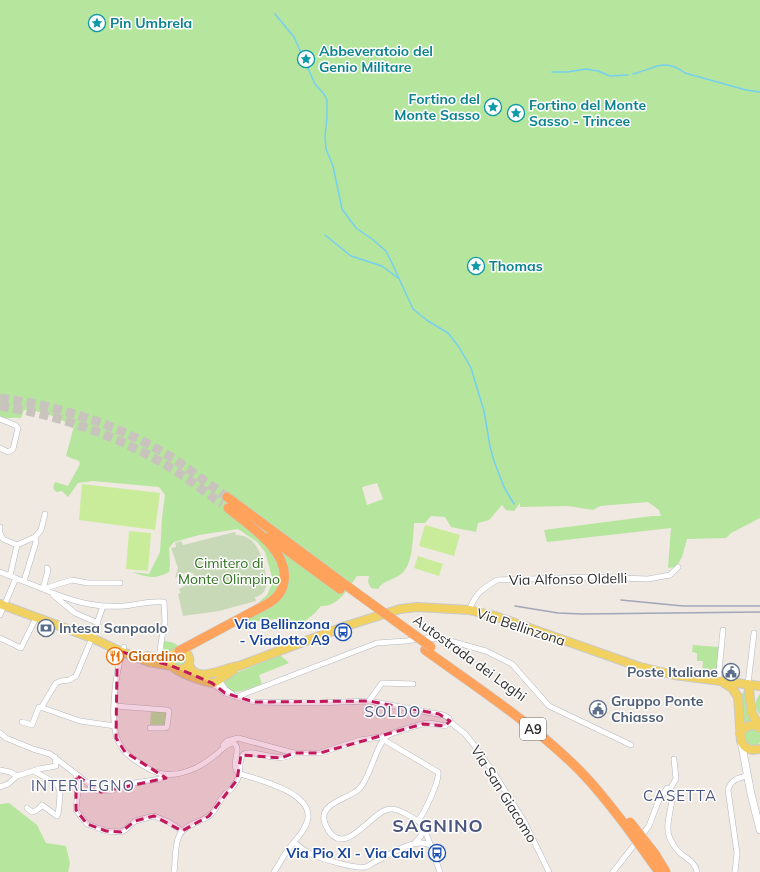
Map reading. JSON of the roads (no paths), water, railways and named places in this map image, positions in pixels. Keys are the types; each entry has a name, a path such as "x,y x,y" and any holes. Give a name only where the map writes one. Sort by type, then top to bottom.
{"highway":[{"name":"Autostrada dei Laghi","path":"175,653 271,602 283,588 285,577 284,568 278,554 270,544 226,503 428,648 526,716 554,739 594,778 628,824 659,872"},
{"name":"Autostrada dei Laghi","path":"628,824 652,850 666,872"}],"main road":[{"path":"2,605 105,643 149,662 184,669 188,665 190,659 185,652 175,653 160,658 152,658 123,650"},
{"name":"Via Bellinzona","path":"215,679 239,666 326,633 400,609 417,607 469,610 495,616 640,667 674,675 760,686"},
{"path":"175,653 170,661 174,668 193,678 215,679"},
{"path":"188,665 192,670 215,679"},
{"path":"720,681 732,688 738,697 740,738 743,746 757,749"},
{"path":"738,697 744,686 748,684 752,713 759,728"},
{"path":"751,702 760,690"},
{"path":"740,738 743,729 748,726 752,725 759,728"}],"street":[{"path":"0,419 15,425 18,428 13,449 8,452 0,448"},
{"path":"0,533 3,539 16,545 36,537 41,530 45,514"},
{"path":"24,581 36,542 36,537"},
{"path":"10,576 16,545"},
{"name":"Via Alfonso Oldelli","path":"469,610 475,596 484,587 497,580 648,578 670,574 678,567"},
{"path":"44,589 48,570 47,568"},
{"path":"0,572 88,605 126,606 163,601 165,605 165,622 160,658"},
{"path":"0,615 2,605 16,578"},
{"path":"44,589 72,580 88,583 120,583"},
{"path":"49,591 75,613 98,623"},
{"path":"22,722 32,725 39,707 42,708 56,683 69,680 76,676 98,623 103,606"},
{"path":"0,638 21,648 36,618"},
{"path":"720,681 723,630"},
{"path":"748,684 754,633"},
{"path":"236,696 377,643 425,638 443,639 486,651 512,664 549,706 631,745"},
{"path":"123,650 117,672 114,706 116,738 125,752 145,767 158,774 165,775 187,771 207,762 230,744 236,744 238,750 235,766 237,773 263,781 293,793 304,804 308,818 303,830 274,872"},
{"name":"Via San Giacomo","path":"215,679 225,693 245,700 260,703 317,703 369,700 443,715 449,718 450,722 468,737 494,773 524,820 549,872"},
{"path":"369,700 382,683 413,684"},
{"path":"114,706 167,710 169,712 167,727 150,728"},
{"path":"43,708 80,721 115,726"},
{"path":"221,751 224,743 238,738 294,753 320,753 360,740 386,738 425,723 445,726 450,722"},
{"path":"0,733 6,738 50,754 92,787 102,792 135,783 160,779 165,775"},
{"path":"386,738 439,774 426,809 418,821"},
{"path":"386,738 359,789 328,807 325,817 326,826 336,837 350,837 382,811 389,809 401,812 418,821 430,845 440,872"},
{"path":"740,738 747,776 760,830"},
{"path":"744,759 745,754 757,749"},
{"path":"174,872 176,850 182,831 215,811 224,794 231,789 240,774 241,758 245,754 248,753 281,758 287,757 294,753"},
{"path":"0,788 8,784 16,777 39,769 56,766 55,758"},
{"path":"612,872 649,826 658,802 666,789 670,789 676,779 674,759"},
{"path":"1,770 10,772 16,777"},
{"path":"27,808 32,812 35,812 38,811 42,805 57,816 58,814 61,790 58,785 51,780 34,771"},
{"path":"76,775 78,782 76,810 87,824 106,831 121,832 135,821 154,816 169,822 182,831"},
{"path":"735,872 737,853 728,790 734,779 747,776"},
{"path":"670,789 671,804 667,829 679,852 695,865 698,872"},
{"path":"415,843 421,836 423,830"},
{"path":"294,842 308,852 320,857 348,865 365,867"},
{"path":"360,872 365,867 401,848 415,843 425,843 430,845"}],"waterway":[{"path":"275,14 294,37 315,84 327,100 325,136 326,149 333,166 342,209 356,228 386,251 413,309 428,321 448,333 459,347 471,368 484,411 494,461 504,487 514,504"},
{"path":"633,74 665,65 678,68 685,73 746,90 760,92"},
{"path":"552,72 567,72 586,69 598,71 610,76 628,75"},
{"path":"325,235 351,256 382,266 398,278"}],"tunnel":[{"path":"0,398 70,412 114,428 136,438 177,461 227,497"},
{"path":"0,406 66,421 109,436 169,467 190,480 222,504"}],"railway":[{"path":"621,600 683,606 760,606"},
{"path":"515,606 558,613 582,614 760,612"}],"place":[{"name":"Pin Umbrela","path":"97,23"},
{"name":"Abbeveratoio del Genio Militare","path":"306,59"},
{"name":"Fortino del Monte Sasso","path":"493,107"},
{"name":"Fortino del Monte Sasso - Trincee","path":"516,113"},
{"name":"Thomas","path":"476,266"},
{"name":"Intesa Sanpaolo","path":"46,628"},
{"name":"Via Bellinzona - Viadotto A9","path":"343,632"},
{"name":"Giardino","path":"115,656"},
{"name":"Poste Italiane","path":"731,672"},
{"name":"Gruppo Ponte Chiasso","path":"598,709"},
{"name":"Via Pio XI - Via Calvi","path":"437,853"}],"district":[{"name":"SOLDO","path":"393,712"},
{"name":"INTERLEGNO","path":"83,786"},
{"name":"CASETTA","path":"680,796"},
{"name":"SAGNINO","path":"438,826"}],"park label":[{"name":"Cimitero di Monte Olimpino","path":"229,572"}]}
